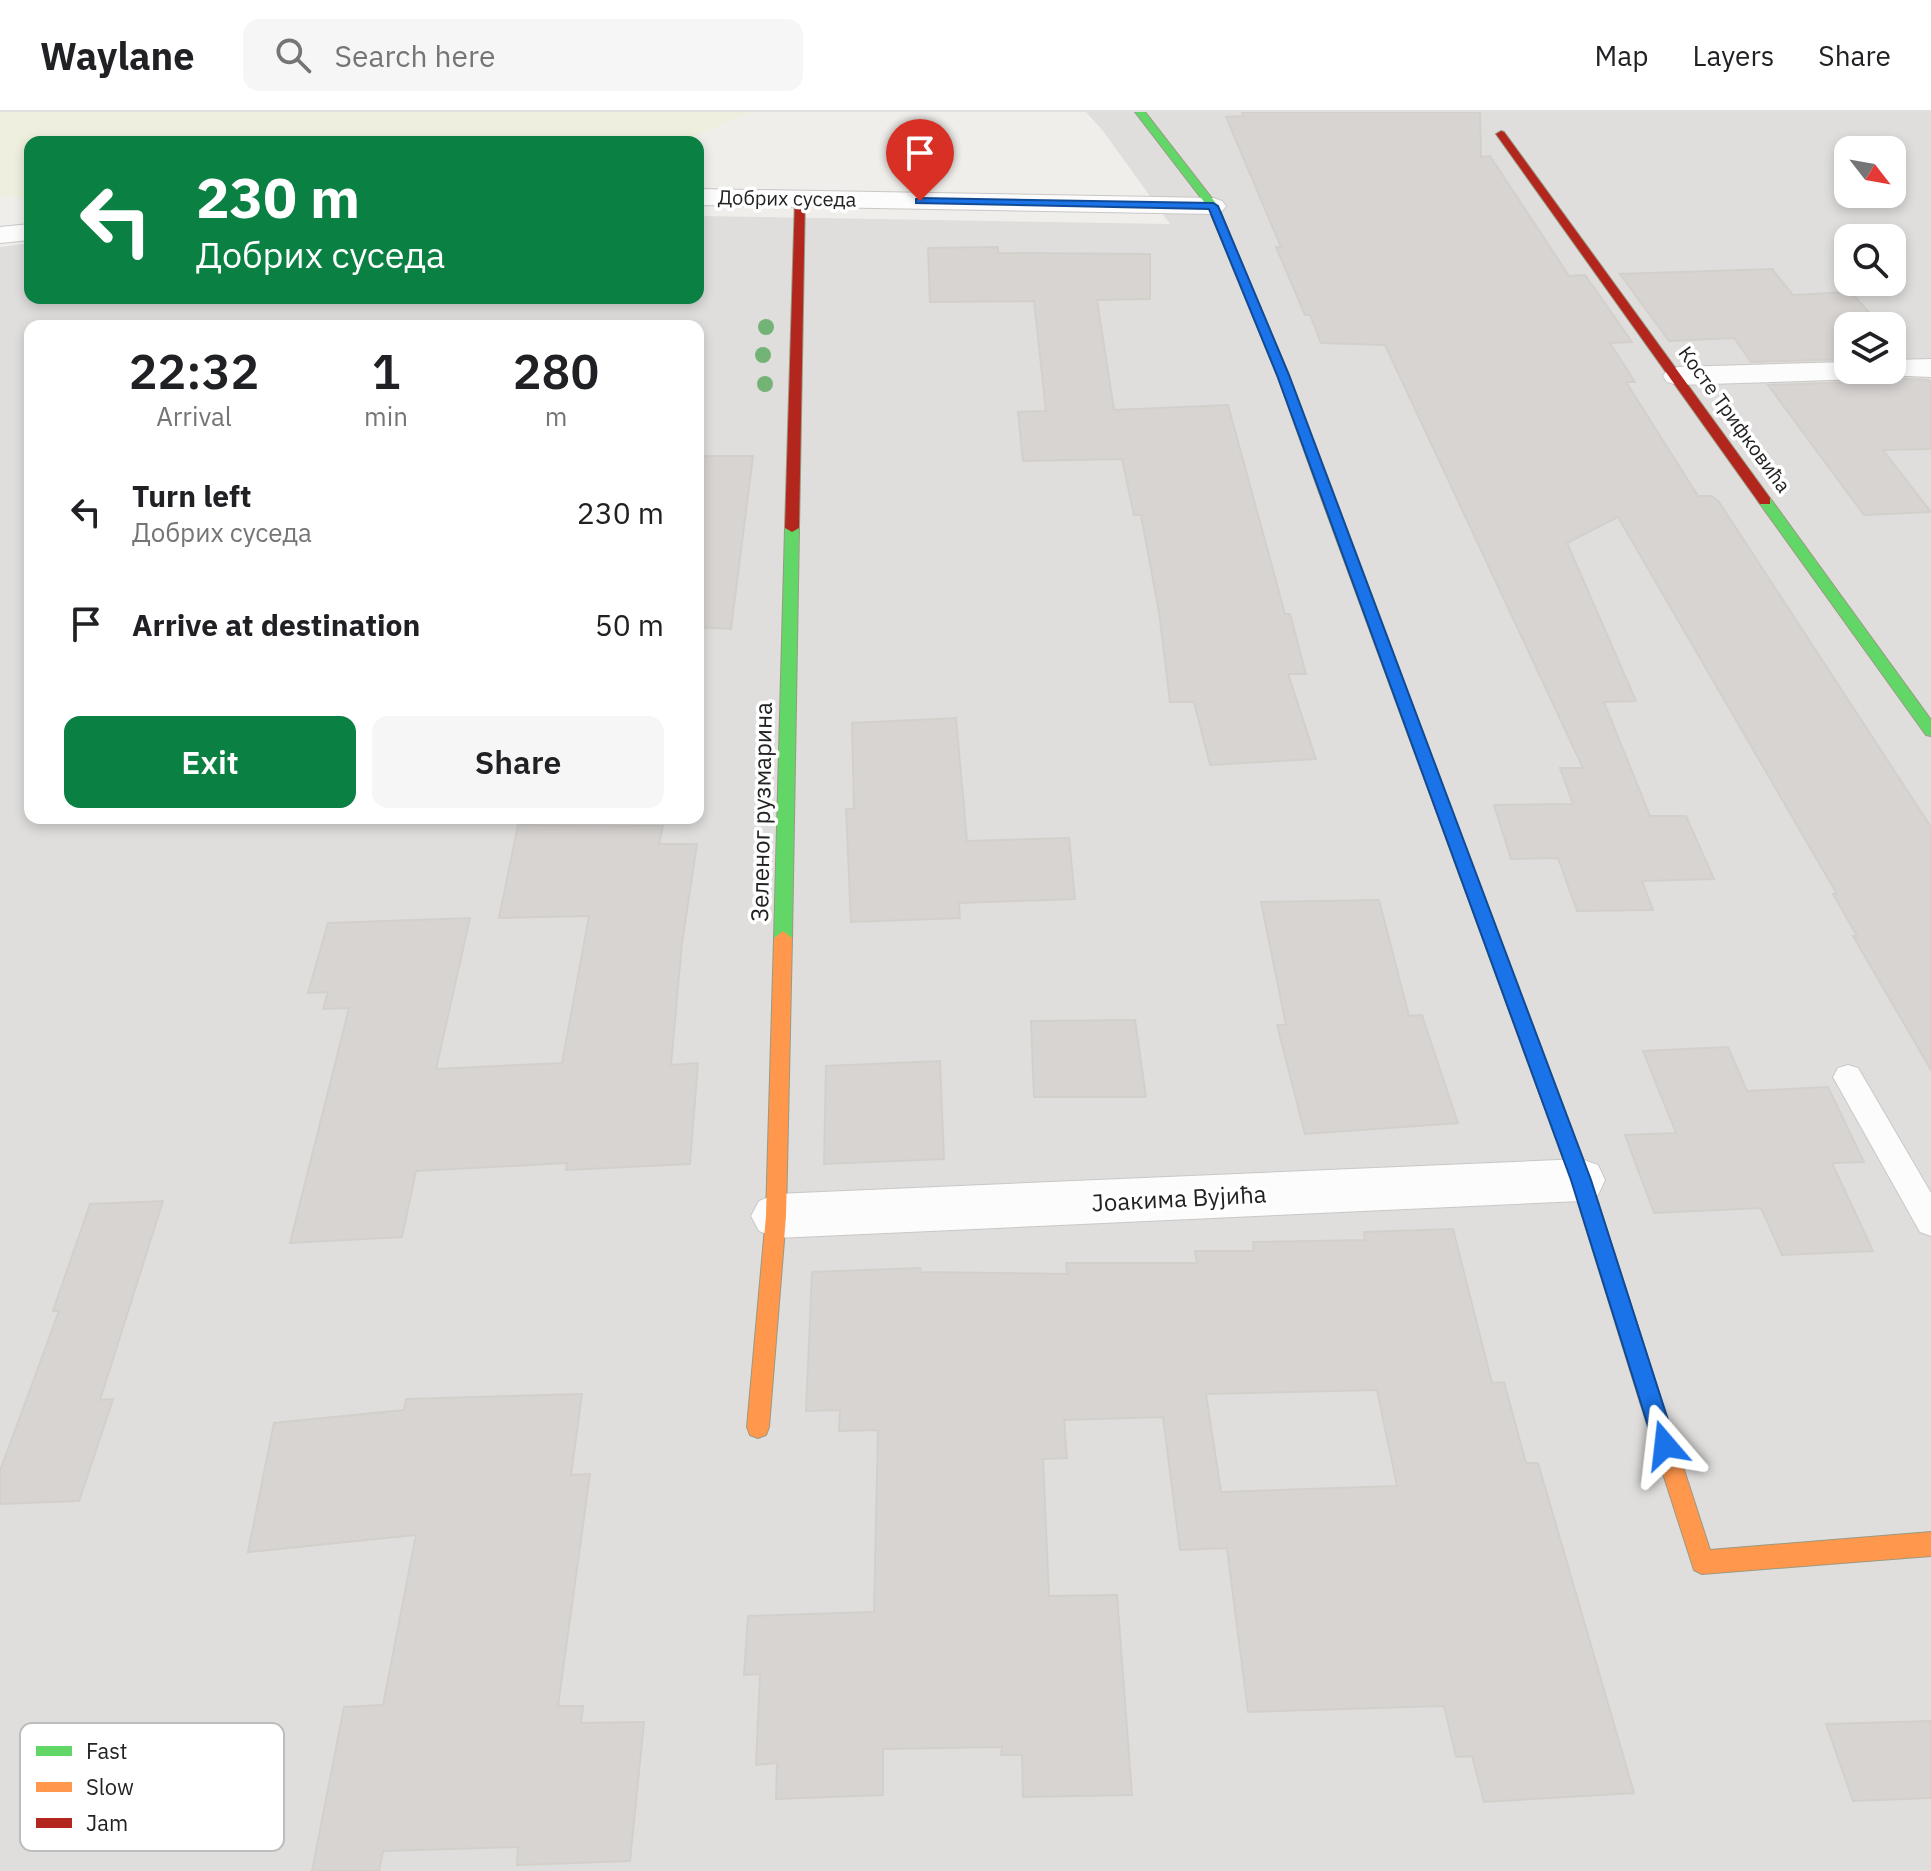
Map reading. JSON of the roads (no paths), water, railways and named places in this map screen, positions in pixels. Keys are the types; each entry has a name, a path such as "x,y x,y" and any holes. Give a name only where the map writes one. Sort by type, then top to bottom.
{"street":[{"path":"1140,112 1213,206 1283,375 1581,1180 1702,1562 1931,1544"},
{"name":"Косте Трифковића","path":"1501,134 1931,731"},
{"name":"Добрих суседа","path":"704,197 1213,206"},
{"name":"Зеленог рузмарина","path":"758,1427 776,1216 800,198"},
{"path":"0,235 24,233"},
{"path":"1906,369 1931,368"},
{"path":"1678,376 1834,371"},
{"name":"Јоакима Вујића","path":"776,1216 1581,1180"}],"lane":[{"path":"1848,1077 1931,1222"}]}
